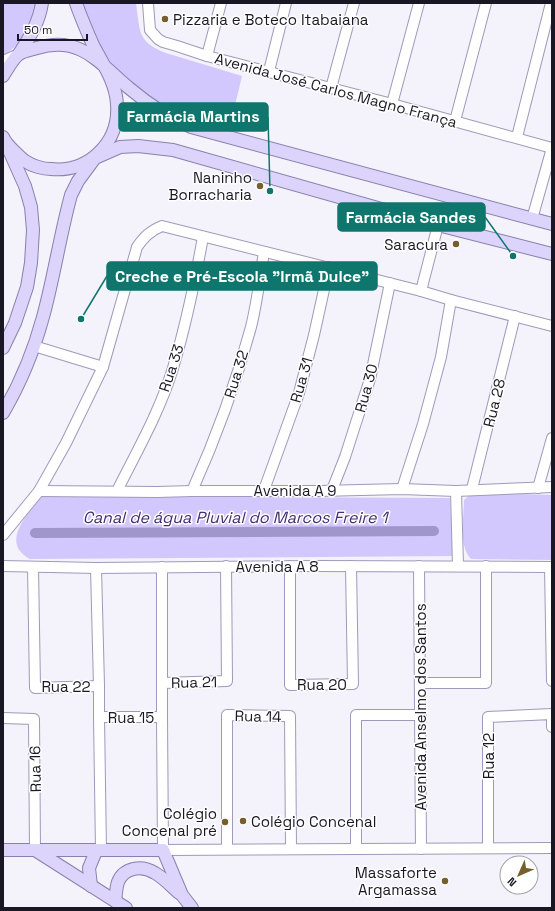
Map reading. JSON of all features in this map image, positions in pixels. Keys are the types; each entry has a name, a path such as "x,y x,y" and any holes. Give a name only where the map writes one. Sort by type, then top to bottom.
{"main road":[{"path":"3,76 34,30 42,3"},
{"path":"3,413 10,401 34,346 43,317 71,195 78,182 110,139 115,123 117,104 114,88 82,21 76,3"},
{"path":"19,54 46,46 67,46 77,48 103,64 129,88 159,110 176,121 191,127 552,224"},
{"path":"4,140 26,162 43,169 62,170 79,166 120,147 138,146 173,150 438,225 552,254"},
{"path":"3,348 15,323 27,287 31,263 33,230 31,207 25,186 4,140"},
{"path":"3,850 163,850 182,894 192,908"},
{"path":"35,850 126,908"},
{"path":"92,886 89,868 98,850"},
{"path":"115,901 116,889 121,876 132,869 140,868 155,873 182,894"}],"street":[{"name":"Avenida José Carlos Magno França","path":"148,3 150,30 163,42 207,56 517,137 552,148"},
{"path":"149,18 153,3"},
{"path":"207,56 220,3"},
{"path":"269,71 286,3"},
{"path":"331,88 354,3"},
{"path":"392,104 419,3"},
{"path":"455,121 486,3"},
{"path":"517,137 551,3"},
{"path":"3,61 19,54"},
{"path":"532,219 552,148"},
{"path":"421,290 438,225"},
{"path":"3,535 39,491 66,443 103,367 136,247 152,230 162,226 421,290 451,300 552,326"},
{"name":"Rua 33","path":"117,491 155,414 172,370 191,300 203,237"},
{"name":"Rua 32","path":"192,491 206,460 232,391 251,326 264,252"},
{"name":"Rua 31","path":"264,490 299,393 314,335 328,267"},
{"name":"Rua 30","path":"332,490 346,457 370,379 390,283"},
{"path":"402,489 423,424 440,357 451,300"},
{"name":"Rua 28","path":"472,489 515,316"},
{"path":"34,346 103,367"},
{"path":"538,488 552,438"},
{"name":"Avenida A 9","path":"39,491 157,492 402,489 456,490 552,487"},
{"path":"456,490 458,566"},
{"name":"Avenida A 8","path":"3,566 96,568 226,566 551,567"},
{"name":"Rua 21","path":"162,567 162,683 227,681 226,566"},
{"name":"Rua 20","path":"290,566 290,685 353,684 351,566"},
{"name":"Avenida Anselmo dos Santos","path":"419,566 421,849"},
{"path":"420,683 486,683 486,566"},
{"name":"Rua 22","path":"32,567 35,688 99,686 96,568"},
{"path":"551,567 552,681"},
{"path":"162,683 162,717"},
{"path":"99,686 99,717"},
{"name":"Rua 12","path":"488,848 488,717 552,714 552,727"},
{"name":"Rua 14","path":"227,849 227,715 290,716 291,849"},
{"path":"356,849 356,716 421,715"},
{"name":"Rua 15","path":"98,850 99,717 162,717 163,850"},
{"name":"Rua 16","path":"3,718 34,719 35,850"},
{"path":"163,850 552,848"}],"shaded area":[{"path":"3,3 38,3 26,33 17,45 3,56"},
{"path":"82,3 136,3 138,21 142,34 145,40 157,49 242,76 228,134 207,129 164,110 120,75 106,56 93,32"},
{"path":"490,493 552,495 552,560 471,559 464,546 463,539 464,500 471,494"},
{"path":"42,496 450,498 453,556 30,559 21,553 17,545 16,537 23,521"}],"waterway":[{"name":"Canal de água Pluvial do Marcos Freire 1","path":"35,533 434,531"}],"place":[{"name":"Pizzaria e Boteco Itabaiana","path":"165,19"},
{"name":"Naninho Borracharia","path":"260,186"},
{"name":"Farmácia Martins","path":"270,191"},
{"name":"Saracura","path":"456,244"},
{"name":"Farmácia Sandes","path":"513,256"},
{"name":"Creche e Pré-Escola \"Irmã Dulce\"","path":"81,319"},
{"name":"Colégio Concenal","path":"243,821"},
{"name":"Colégio Concenal pré","path":"225,822"},
{"name":"Massaforte Argamassa","path":"445,881"}]}
